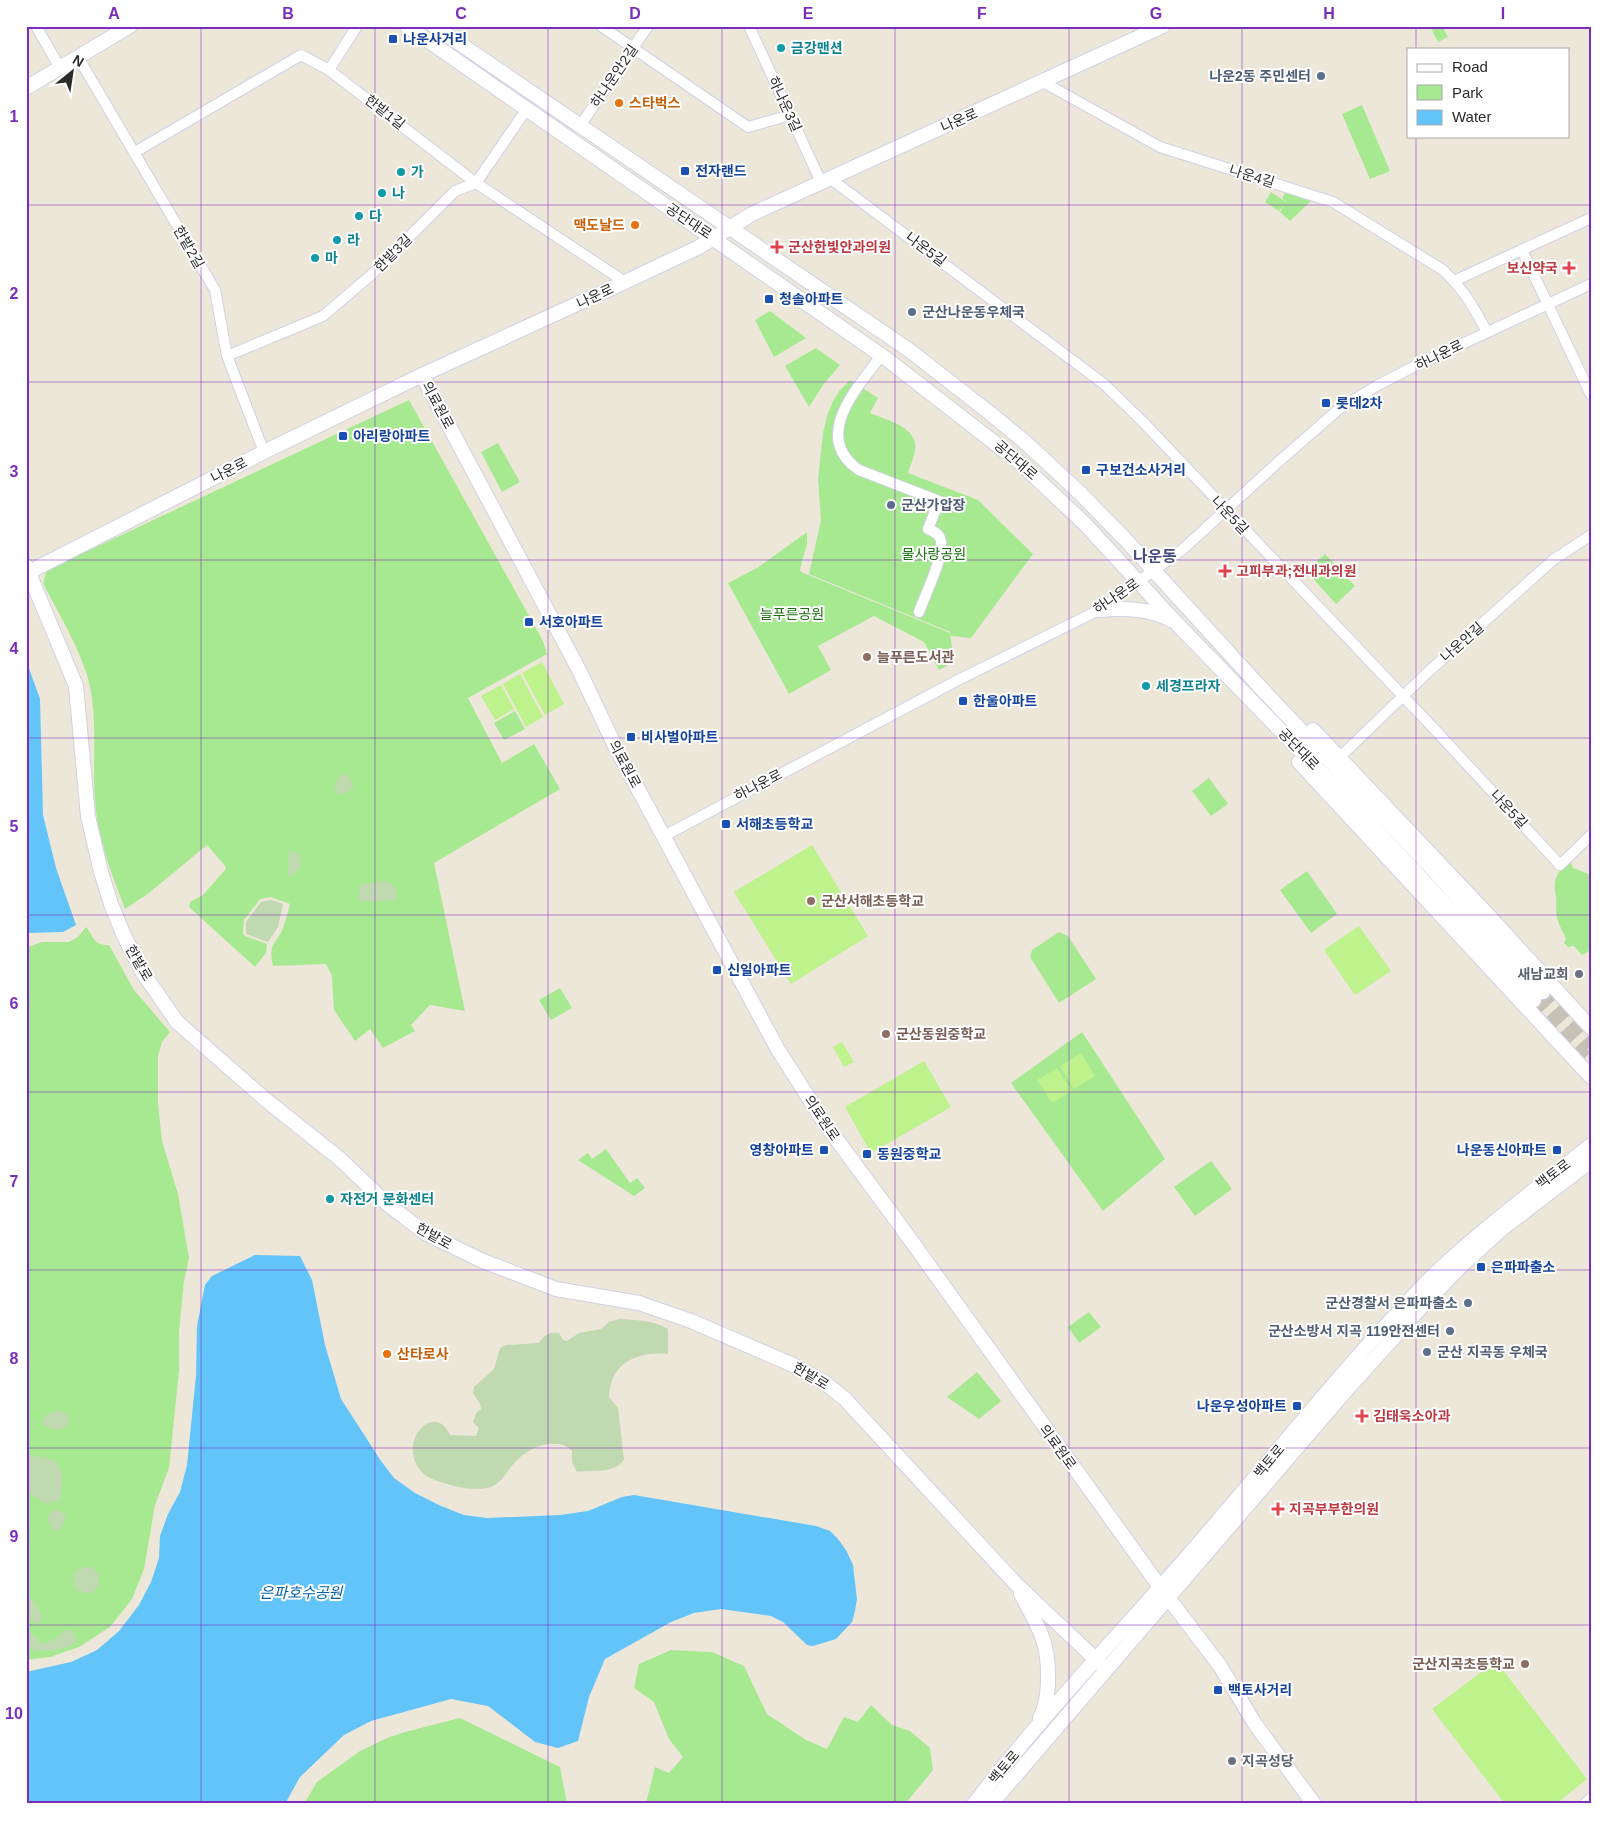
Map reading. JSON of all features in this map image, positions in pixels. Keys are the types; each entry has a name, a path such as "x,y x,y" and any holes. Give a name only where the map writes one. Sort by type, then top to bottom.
{"street":[{"path":"36,26 60,68"},
{"path":"26,88 130,26"},
{"path":"330,70 357,26"},
{"name":"공단대로","path":"407,26 882,356 1019,462 1084,523 1180,627 1538,996 1436,873 1217,641 1154,570 1080,494 1025,442 966,393 909,350 434,26"},
{"path":"601,26 748,128 790,115"},
{"name":"하나운안2길","path":"580,126 648,26"},
{"name":"하나운3길","path":"749,26 790,115 826,180"},
{"name":"나운로","path":"27,569 422,375 624,282 714,238 752,214 1163,26"},
{"name":"한밭1길","path":"135,152 302,55 330,70 476,183 624,282"},
{"name":"한밭2길","path":"78,57 215,290 226,356 264,452"},
{"name":"나운4길","path":"1043,82 1160,147 1333,202 1436,266 1454,281 1472,303 1487,332"},
{"path":"476,183 526,110"},
{"name":"나운5길","path":"826,180 1089,371 1143,422 1560,864 1591,835"},
{"name":"한밭3길","path":"226,356 323,316 371,275 455,191 476,183"},
{"path":"1454,281 1591,218"},
{"path":"1522,250 1541,292 1587,375 1591,395"},
{"name":"하나운로","path":"664,836 958,680 1099,610 1182,550 1339,409 1378,385 1591,284"},
{"path":"882,356 845,407 837,436 843,456 848,463 858,470 939,501 928,529 939,535 942,540 941,554 918,612"},
{"name":"의료원로","path":"422,375 579,670 615,746 777,1048 826,1125 1164,1593 1220,1666 1255,1724 1314,1804"},
{"name":"나운안길","path":"1340,757 1427,673 1553,560 1591,535"},
{"name":"한밭로","path":"27,569 76,686 88,816 101,872 111,904 124,936 143,973 178,1022 266,1100 340,1159 386,1203 425,1233 483,1261 556,1289 639,1303 691,1321 791,1364 824,1382 845,1399 1016,1584 1106,1669"},
{"path":"1099,610 1114,608 1143,611 1166,618 1180,627 1341,808 1591,1077"},
{"path":"1217,641 1300,716 1340,757 1490,916 1591,1028"},
{"name":"백토로","path":"991,1804 1106,1669 1164,1593 1354,1361 1434,1275 1525,1196 1591,1144"},
{"name":"백토로","path":"974,1804 1095,1659 1164,1593 1348,1387 1454,1273 1503,1228 1591,1161"},
{"path":"1016,1584 1039,1629 1046,1650 1048,1671 1046,1703 1030,1737"},
{"path":"1585,1804 1591,1798"}],"green space":[{"path":"1430,26 1442,26 1448,37 1438,42"},
{"path":"1362,105 1390,171 1370,179 1342,114"},
{"path":"1271,192 1286,202 1282,198 1285,193 1311,201 1290,221 1280,212 1284,205 1279,211 1265,202"},
{"path":"770,311 806,338 774,357 755,320"},
{"path":"816,348 840,365 823,385 809,407 785,366"},
{"name":"물사랑공원","path":"850,380 878,398 870,413 900,426 912,436 915,442 915,450 908,473 978,500 1033,554 971,638 951,636 950,632 809,574 821,520 818,479 823,433 833,401"},
{"path":"409,400 543,641 547,654 468,698 502,763 534,744 560,789 434,863 465,1011 430,1005 411,1025 415,1031 383,1048 370,1029 355,1041 334,1010 332,976 326,964 273,966 271,953 273,945 283,928 290,904 271,897 260,899 244,920 243,933 245,936 267,944 266,953 255,967 189,907 190,902 203,895 226,867 207,845 149,893 125,909 105,853 97,819 94,786 94,719 90,686 76,646 43,583 47,570"},
{"path":"498,443 520,482 502,492 481,452"},
{"name":"늘푸른공원","path":"807,532 807,544 800,569 801,572 950,633 954,662 939,670 924,642 874,616 818,646 831,670 789,694 728,583 757,568"},
{"path":"1325,554 1355,586 1336,604 1306,571"},
{"path":"542,662 564,704 545,715 522,673"},
{"path":"520,674 543,717 526,727 503,684"},
{"path":"501,685 514,709 495,720 481,696"},
{"path":"515,711 525,729 504,740 494,723"},
{"path":"346,774 354,786 347,792 337,795 334,789 338,778"},
{"path":"1209,778 1228,804 1211,816 1192,791"},
{"path":"812,845 868,936 791,984 734,892"},
{"path":"289,850 301,856 300,868 288,878"},
{"path":"1568,863 1571,863 1573,868 1591,875 1591,950 1582,955 1574,946 1568,947 1564,943 1566,939 1556,915 1555,882 1560,870"},
{"path":"1307,871 1337,914 1311,933 1280,890"},
{"path":"386,881 396,887 396,900 358,902 360,885"},
{"path":"271,900 283,904 278,927 268,942 246,934 246,922 261,902"},
{"path":"1359,926 1391,971 1355,995 1324,950"},
{"path":"86,927 97,942 109,945 134,990 170,1032 162,1042 158,1056 158,1103 162,1141 178,1194 189,1258 184,1281 179,1332 179,1371 169,1468 155,1505 144,1569 132,1599 110,1627 79,1647 50,1657 26,1660 26,948 42,942 69,942 78,937"},
{"path":"1059,932 1068,936 1096,979 1059,1003 1030,957 1032,950"},
{"path":"560,988 572,1008 551,1020 539,1000"},
{"path":"1082,1032 1165,1159 1103,1211 1011,1083"},
{"path":"842,1042 854,1062 844,1067 833,1047"},
{"path":"1081,1053 1095,1076 1074,1089 1060,1066"},
{"path":"924,1061 951,1107 871,1153 845,1107"},
{"path":"1057,1068 1072,1091 1052,1103 1037,1080"},
{"path":"606,1149 630,1183 637,1178 645,1188 634,1196 578,1160 588,1153 592,1159"},
{"path":"1211,1161 1232,1189 1195,1216 1174,1187"},
{"path":"1089,1312 1101,1327 1079,1343 1068,1327"},
{"path":"619,1319 651,1322 668,1329 668,1354 636,1357 620,1368 614,1376 609,1397 618,1408 624,1460 619,1465 608,1470 577,1472 572,1462 572,1451 564,1445 552,1444 542,1445 525,1453 499,1482 491,1487 481,1489 469,1489 440,1482 420,1470 414,1458 413,1447 415,1437 421,1428 428,1423 436,1422 443,1426 450,1435 476,1436 479,1428 473,1422 476,1413 481,1409 473,1393 474,1387 494,1369 500,1348 506,1345 539,1343 545,1336 552,1333 559,1333 563,1340 567,1341 579,1333 601,1329 609,1322"},
{"path":"977,1372 1001,1401 979,1419 947,1397"},
{"path":"57,1411 66,1413 70,1419 66,1427 54,1429 43,1424 42,1420 47,1414"},
{"path":"30,1455 51,1460 58,1464 62,1478 61,1498 59,1501 45,1503 28,1491 26,1486 26,1456"},
{"path":"53,1510 62,1511 66,1516 60,1530 56,1532 47,1520"},
{"path":"86,1567 96,1570 99,1580 96,1590 86,1593 76,1590 73,1580 76,1570"},
{"path":"26,1593 37,1606 42,1617 39,1623 34,1623 30,1619 30,1606 26,1600"},
{"path":"26,1630 35,1636 41,1644 53,1640 67,1630 72,1631 75,1635 76,1642 66,1648 44,1651 31,1649 26,1647"},
{"path":"671,1650 712,1652 744,1666 767,1714 806,1740 827,1749 844,1717 858,1722 871,1705 892,1725 910,1731 930,1748 933,1770 905,1804 647,1804 655,1767 669,1773 683,1757 669,1739 654,1702 634,1688 639,1664"},
{"path":"1496,1661 1587,1779 1556,1804 1505,1804 1432,1709"},
{"path":"460,1718 560,1767 567,1804 304,1804 317,1782 360,1751 405,1732"}],"water":[{"path":"26,660 40,699 43,815 56,868 76,925 63,932 26,933"},
{"name":"은파호수공원","path":"255,1255 300,1256 312,1280 325,1345 341,1399 394,1478 415,1493 464,1515 487,1518 560,1515 588,1511 622,1497 634,1495 816,1526 830,1531 838,1539 853,1565 857,1599 852,1622 836,1639 813,1646 807,1645 783,1622 771,1616 721,1609 694,1613 671,1622 605,1659 589,1697 578,1741 558,1748 535,1742 488,1706 451,1699 371,1721 344,1735 300,1777 285,1804 26,1804 26,1672 71,1662 97,1650 119,1631 139,1605 151,1582 159,1558 160,1536 168,1514 180,1492 187,1465 196,1375 197,1326 205,1285 212,1276"}],"tunnel":[{"path":"1543,992 1591,1046"},
{"path":"1534,1000 1591,1064"}],"place":[{"name":"나운사거리","path":"393,39"},
{"name":"금강맨션","path":"781,48"},
{"name":"나운2동 주민센터","path":"1321,76"},
{"name":"스타벅스","path":"619,103"},
{"name":"전자랜드","path":"685,171"},
{"name":"가","path":"401,172"},
{"name":"나","path":"382,193"},
{"name":"다","path":"359,216"},
{"name":"맥도날드","path":"635,225"},
{"name":"라","path":"337,240"},
{"name":"군산한빛안과의원","path":"777,247"},
{"name":"마","path":"315,258"},
{"name":"보신약국","path":"1569,268"},
{"name":"청솔아파트","path":"769,299"},
{"name":"군산나운동우체국","path":"912,312"},
{"name":"롯데2차","path":"1326,403"},
{"name":"아리랑아파트","path":"343,436"},
{"name":"구보건소사거리","path":"1086,470"},
{"name":"군산가압장","path":"891,505"},
{"name":"고피부과;전내과의원","path":"1225,571"},
{"name":"서호아파트","path":"529,622"},
{"name":"늘푸른도서관","path":"867,657"},
{"name":"세경프라자","path":"1146,686"},
{"name":"한울아파트","path":"963,701"},
{"name":"비사벌아파트","path":"631,737"},
{"name":"서해초등학교","path":"726,824"},
{"name":"군산서해초등학교","path":"811,901"},
{"name":"신일아파트","path":"717,970"},
{"name":"새남교회","path":"1579,974"},
{"name":"군산동원중학교","path":"886,1034"},
{"name":"영창아파트","path":"824,1150"},
{"name":"나운동신아파트","path":"1557,1150"},
{"name":"동원중학교","path":"867,1154"},
{"name":"자전거 문화센터","path":"330,1199"},
{"name":"은파파출소","path":"1481,1267"},
{"name":"군산경찰서 은파파출소","path":"1468,1303"},
{"name":"군산소방서 지곡 119안전센터","path":"1450,1331"},
{"name":"군산 지곡동 우체국","path":"1427,1352"},
{"name":"산타로사","path":"387,1354"},
{"name":"나운우성아파트","path":"1297,1406"},
{"name":"김태욱소아과","path":"1362,1416"},
{"name":"지곡부부한의원","path":"1278,1509"},
{"name":"군산지곡초등학교","path":"1525,1664"},
{"name":"백토사거리","path":"1218,1690"},
{"name":"지곡성당","path":"1232,1761"}],"district":[{"name":"나운동","path":"1155,556"}]}
